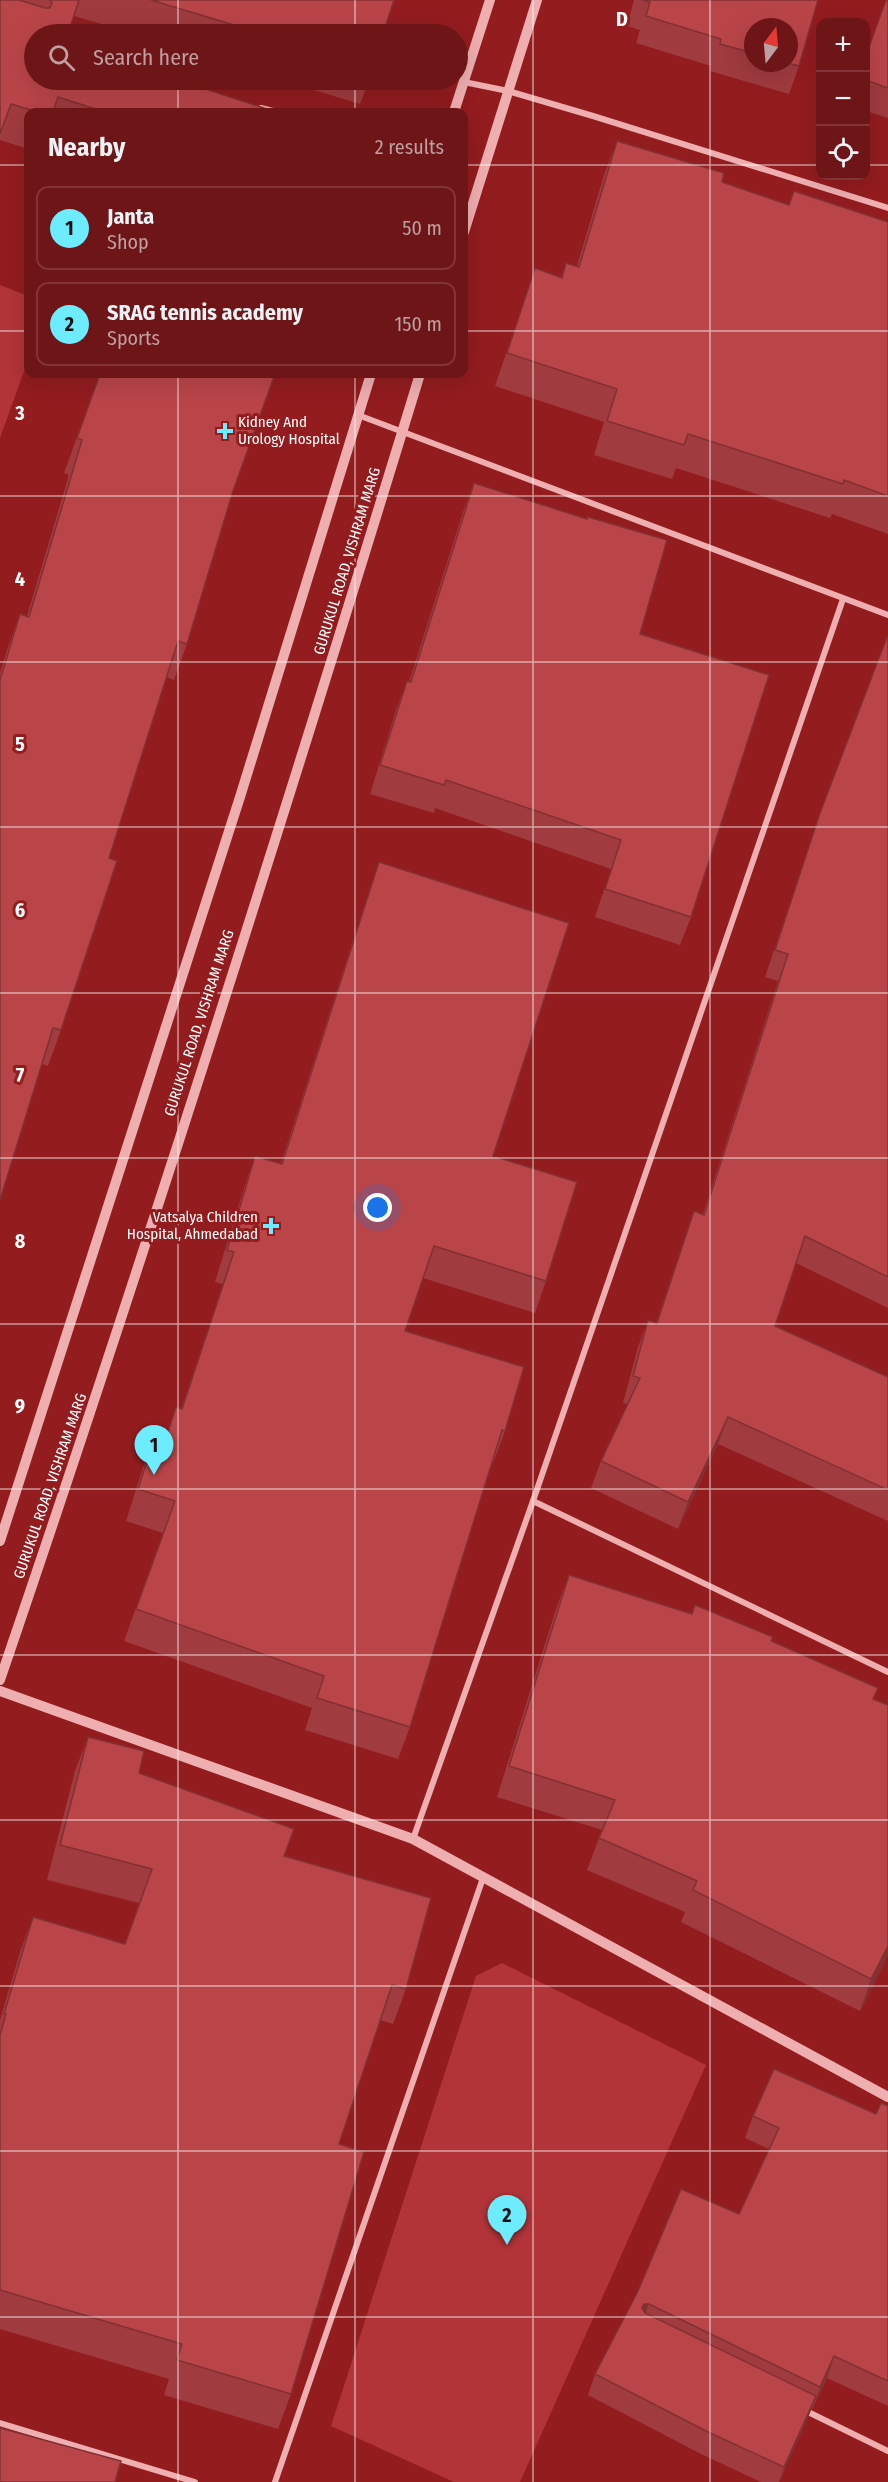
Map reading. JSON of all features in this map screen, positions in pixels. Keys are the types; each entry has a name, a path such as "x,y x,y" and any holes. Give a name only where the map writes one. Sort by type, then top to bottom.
{"street":[{"path":"468,69 490,0"},
{"path":"468,219 537,0"},
{"path":"468,83 508,91 888,208"},
{"path":"455,108 461,90"},
{"path":"256,106 263,108"},
{"name":"GURUKUL ROAD, VISHRAM MARG","path":"0,1541 240,797 370,378"},
{"name":"GURUKUL ROAD, VISHRAM MARG","path":"0,1680 83,1437 334,655 419,378"},
{"path":"358,415 888,615"},
{"path":"413,1839 533,1501 843,598"},
{"path":"533,1501 888,1672"},
{"path":"0,1691 413,1839 888,2097"},
{"path":"275,2482 483,1878"},
{"path":"795,2406 888,2451"},
{"path":"0,2423 195,2482"}],"shaded area":[{"path":"0,285 24,294 24,371 0,438"},
{"path":"502,1963 706,2065 520,2482 454,2482 331,2426 476,1976"}],"building":[{"path":"0,0 19,0 50,8 52,3 50,0 79,0 71,24 24,24 24,90 209,90 264,108 92,108 58,97 54,108 24,108 11,104 0,134"},
{"path":"151,0 394,0 386,24 231,24"},
{"path":"642,0 818,0 799,66 798,18 744,18 744,51 720,44 721,39 646,16 650,2"},
{"path":"886,0 888,0 888,88 870,81 870,44"},
{"path":"617,141 724,173 722,182 789,205 794,191 888,222 888,496 844,480 843,484 688,434 684,445 607,421 617,389 507,353 535,268 562,278 566,263 579,267"},
{"path":"99,378 274,378 233,491 187,644 178,641 109,858 117,861 61,1030 53,1028 0,1200 0,680 20,614 29,617 82,440 77,438"},
{"path":"474,483 587,519 588,517 667,540 640,634 769,675 691,917 605,889 621,840 446,780 444,785 380,765 407,681 411,682"},
{"path":"887,637 888,1277 805,1236 775,1326 888,1377 888,1490 728,1417 688,1502 601,1461 640,1378 633,1376 648,1320 657,1323 694,1211 704,1215 788,954 775,950 820,813"},
{"path":"379,862 569,923 493,1156 577,1182 546,1281 434,1246 405,1331 524,1367 505,1431 502,1430 410,1727 317,1698 324,1676 136,1609 175,1501 138,1489 157,1429 168,1432 176,1407 182,1409 234,1252 227,1250 255,1156 282,1164"},
{"path":"569,1575 692,1614 695,1605 773,1637 771,1641 878,1688 873,1699 888,1705 888,1946 871,1979 693,1890 697,1881 599,1838 615,1800 509,1766"},
{"path":"88,1737 144,1751 139,1773 294,1829 284,1856 431,1898 406,1989 392,1985 339,2144 364,2152 291,2394 177,2360 182,2344 0,2290 0,2035 6,2014 4,2014 33,1917 125,1944 152,1869 60,1845"},
{"path":"774,2069 876,2114 881,2103 888,2106 888,2381 834,2356 820,2387 649,2304 644,2304 642,2308 645,2313 816,2396 784,2467 708,2432 595,2374 638,2291 681,2189 739,2214 779,2128 753,2116"},
{"path":"0,2428 121,2461 115,2482 0,2482"}],"place":[{"name":"Kidney And Urology Hospital","path":"225,431"},
{"name":"Vatsalya Children Hospital, Ahmedabad","path":"271,1226"},
{"name":"Janta","path":"154,1475"},
{"name":"SRAG tennis academy","path":"507,2245"}]}
